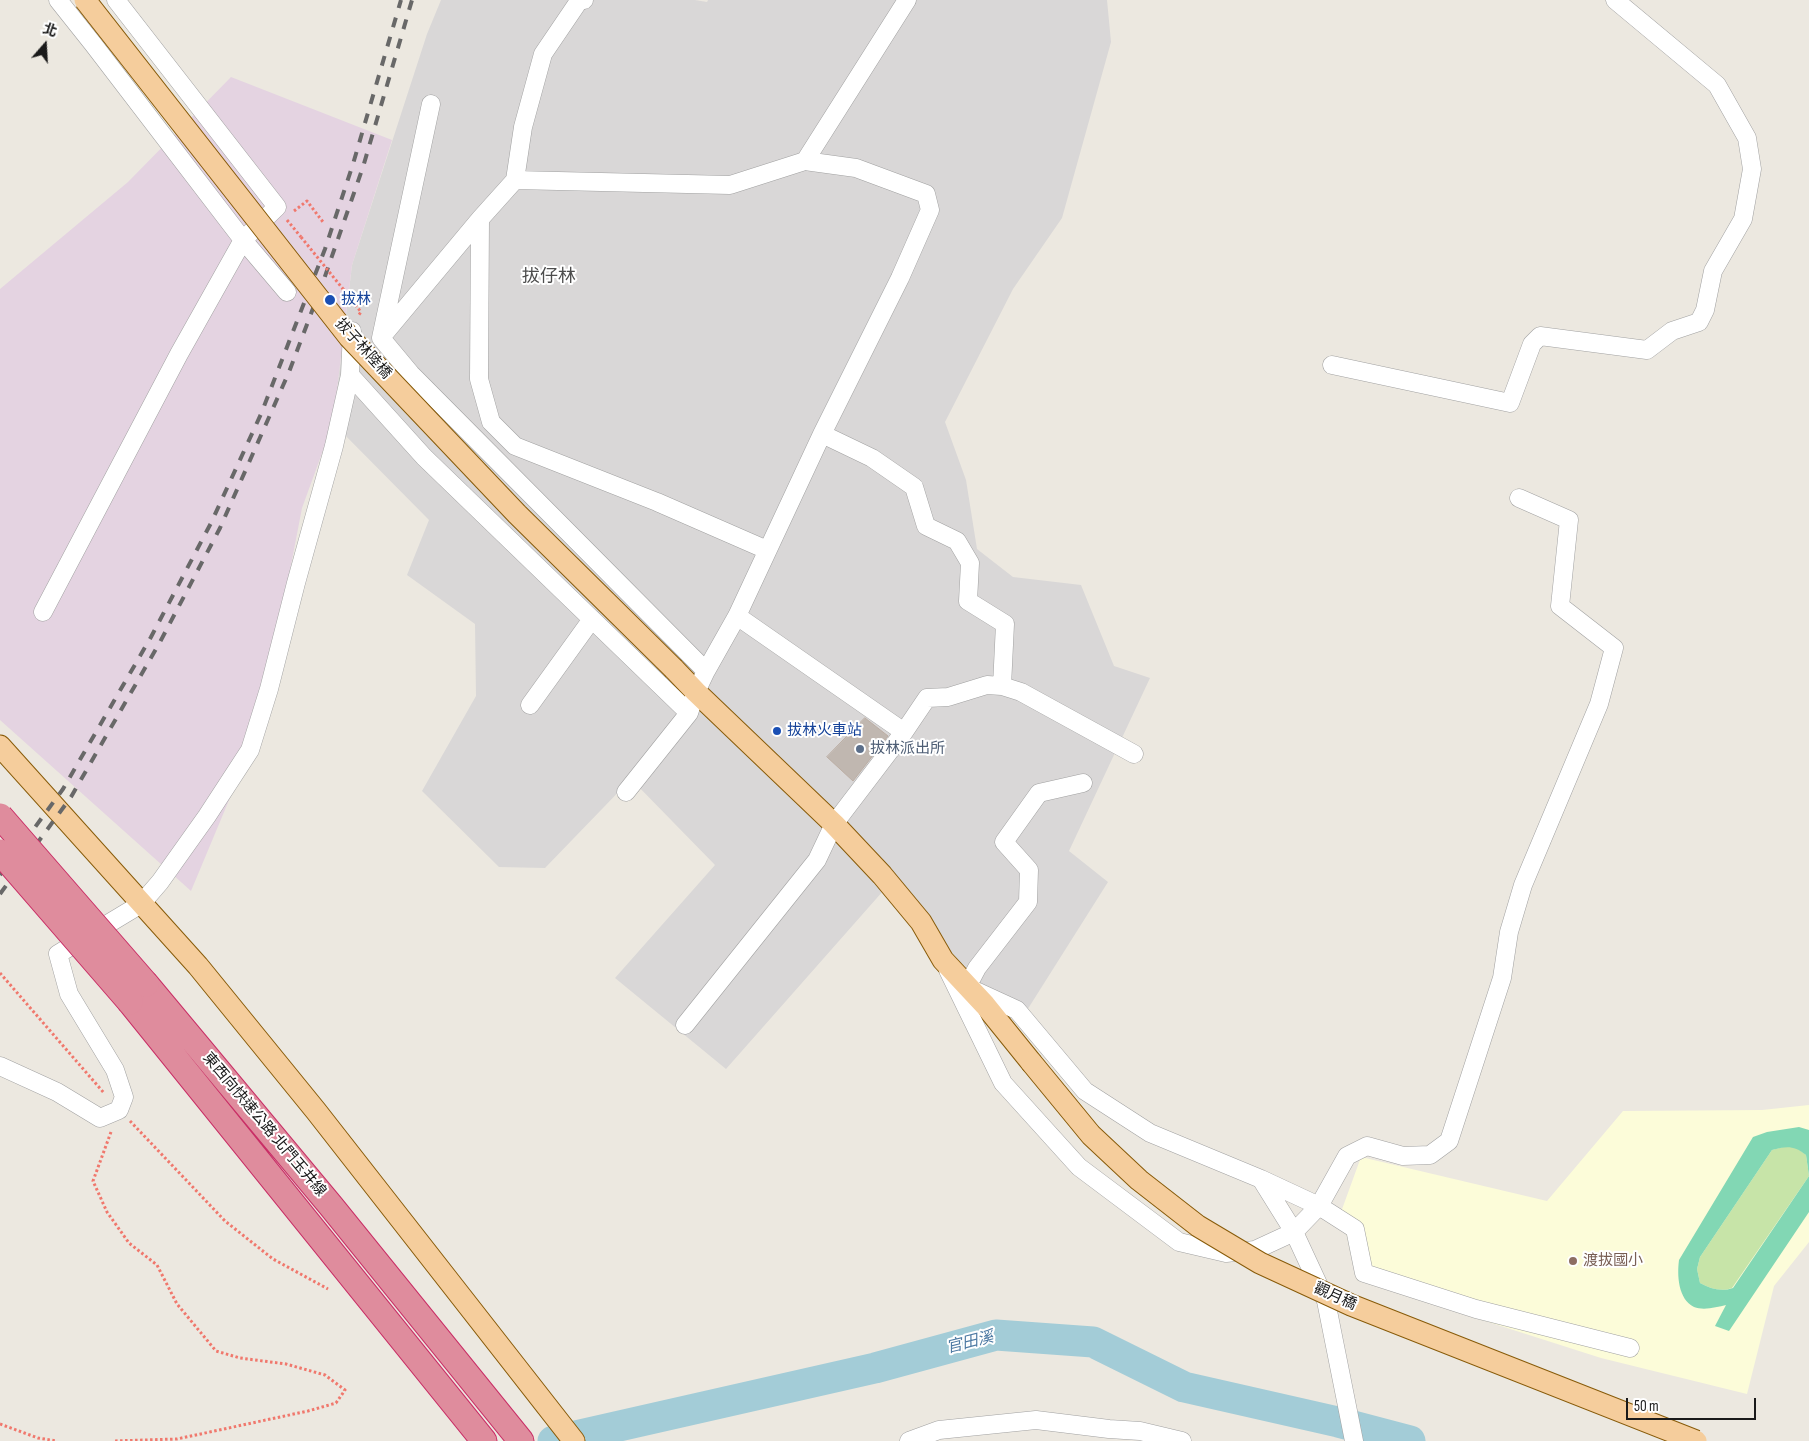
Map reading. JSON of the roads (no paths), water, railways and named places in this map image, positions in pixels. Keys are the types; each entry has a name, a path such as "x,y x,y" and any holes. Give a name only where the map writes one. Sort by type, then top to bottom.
{"highway":[{"name":"東西向快速公路 北門玉井線","path":"0,816 146,984 331,1206 520,1441"},
{"name":"東西向快速公路 北門玉井線","path":"0,852 130,1002 484,1441"}],"main road":[{"name":"拔子林陸橋","path":"85,0 349,337 517,514 696,692 834,824"},
{"path":"0,746 198,966 316,1111 574,1441"},
{"name":"觀月穚","path":"834,824 882,875 921,922 943,960 985,1005 1091,1135 1139,1180 1198,1226 1260,1264 1352,1305 1696,1441"}],"street":[{"path":"58,0 94,44 242,240 287,292"},
{"path":"43,612 174,363 242,240 284,209 116,0"},
{"path":"350,375 514,180 522,127 543,54 579,1 584,0"},
{"path":"806,160 907,0"},
{"path":"1332,365 1510,403 1532,344 1540,336 1647,350 1672,330 1700,322 1705,310 1713,271 1743,219 1752,169 1747,138 1717,85 1615,0"},
{"path":"94,44 130,17"},
{"path":"381,338 431,104"},
{"path":"514,180 730,185 806,160 856,168 926,194 930,210 900,278 822,434 737,616 706,671 689,713 626,792"},
{"path":"480,219 479,379 491,422 515,446 657,502 767,550"},
{"path":"0,1066 57,1092 100,1118 119,1110 124,1097 115,1070 69,994 58,954 141,904 160,882 207,816 250,750 269,689 334,446 350,375 352,324 337,294"},
{"path":"381,338 411,374 706,671"},
{"path":"350,375 424,457 689,713"},
{"path":"822,434 872,458 914,488 926,526 957,542 970,564 968,601 1004,624 1002,686"},
{"path":"943,960 1003,1083 1079,1167 1179,1242 1226,1252 1255,1250 1294,1232 1319,1206 1347,1156 1367,1146 1403,1156 1430,1156 1449,1141 1502,978 1509,932 1522,885 1599,704 1614,648 1560,606 1569,520 1519,498"},
{"path":"737,616 904,732"},
{"path":"530,705 592,619"},
{"path":"685,1025 818,860 834,824 904,732 927,698 948,697 987,685 1002,686 1021,692 1134,754"},
{"path":"1083,783 1040,793 1004,842 1029,870 1028,902 977,968 967,987 1017,1010 1085,1091 1150,1133 1262,1179 1319,1206 1355,1229 1364,1273 1476,1309 1630,1348"},
{"path":"1262,1179 1294,1232 1326,1301 1354,1441"},
{"path":"909,1441 939,1430 1036,1420 1106,1435 1140,1430 1182,1441"}],"waterway":[{"name":"官田溪","path":"553,1441 875,1368 996,1335 1093,1342 1184,1387 1338,1422 1410,1441"}],"railway":[{"path":"0,875 63,789 151,637 211,523 261,414 325,249 353,164 401,0"},
{"path":"0,894 71,797 160,642 220,528 289,372 323,282 363,167 412,0"}],"place":[{"name":"拔林","path":"330,300"},
{"name":"拔林火車站","path":"777,731"},
{"name":"拔林派出所","path":"860,749"},
{"name":"渡拔國小","path":"1573,1261"}],"district":[{"name":"拔仔林","path":"549,277"}]}
